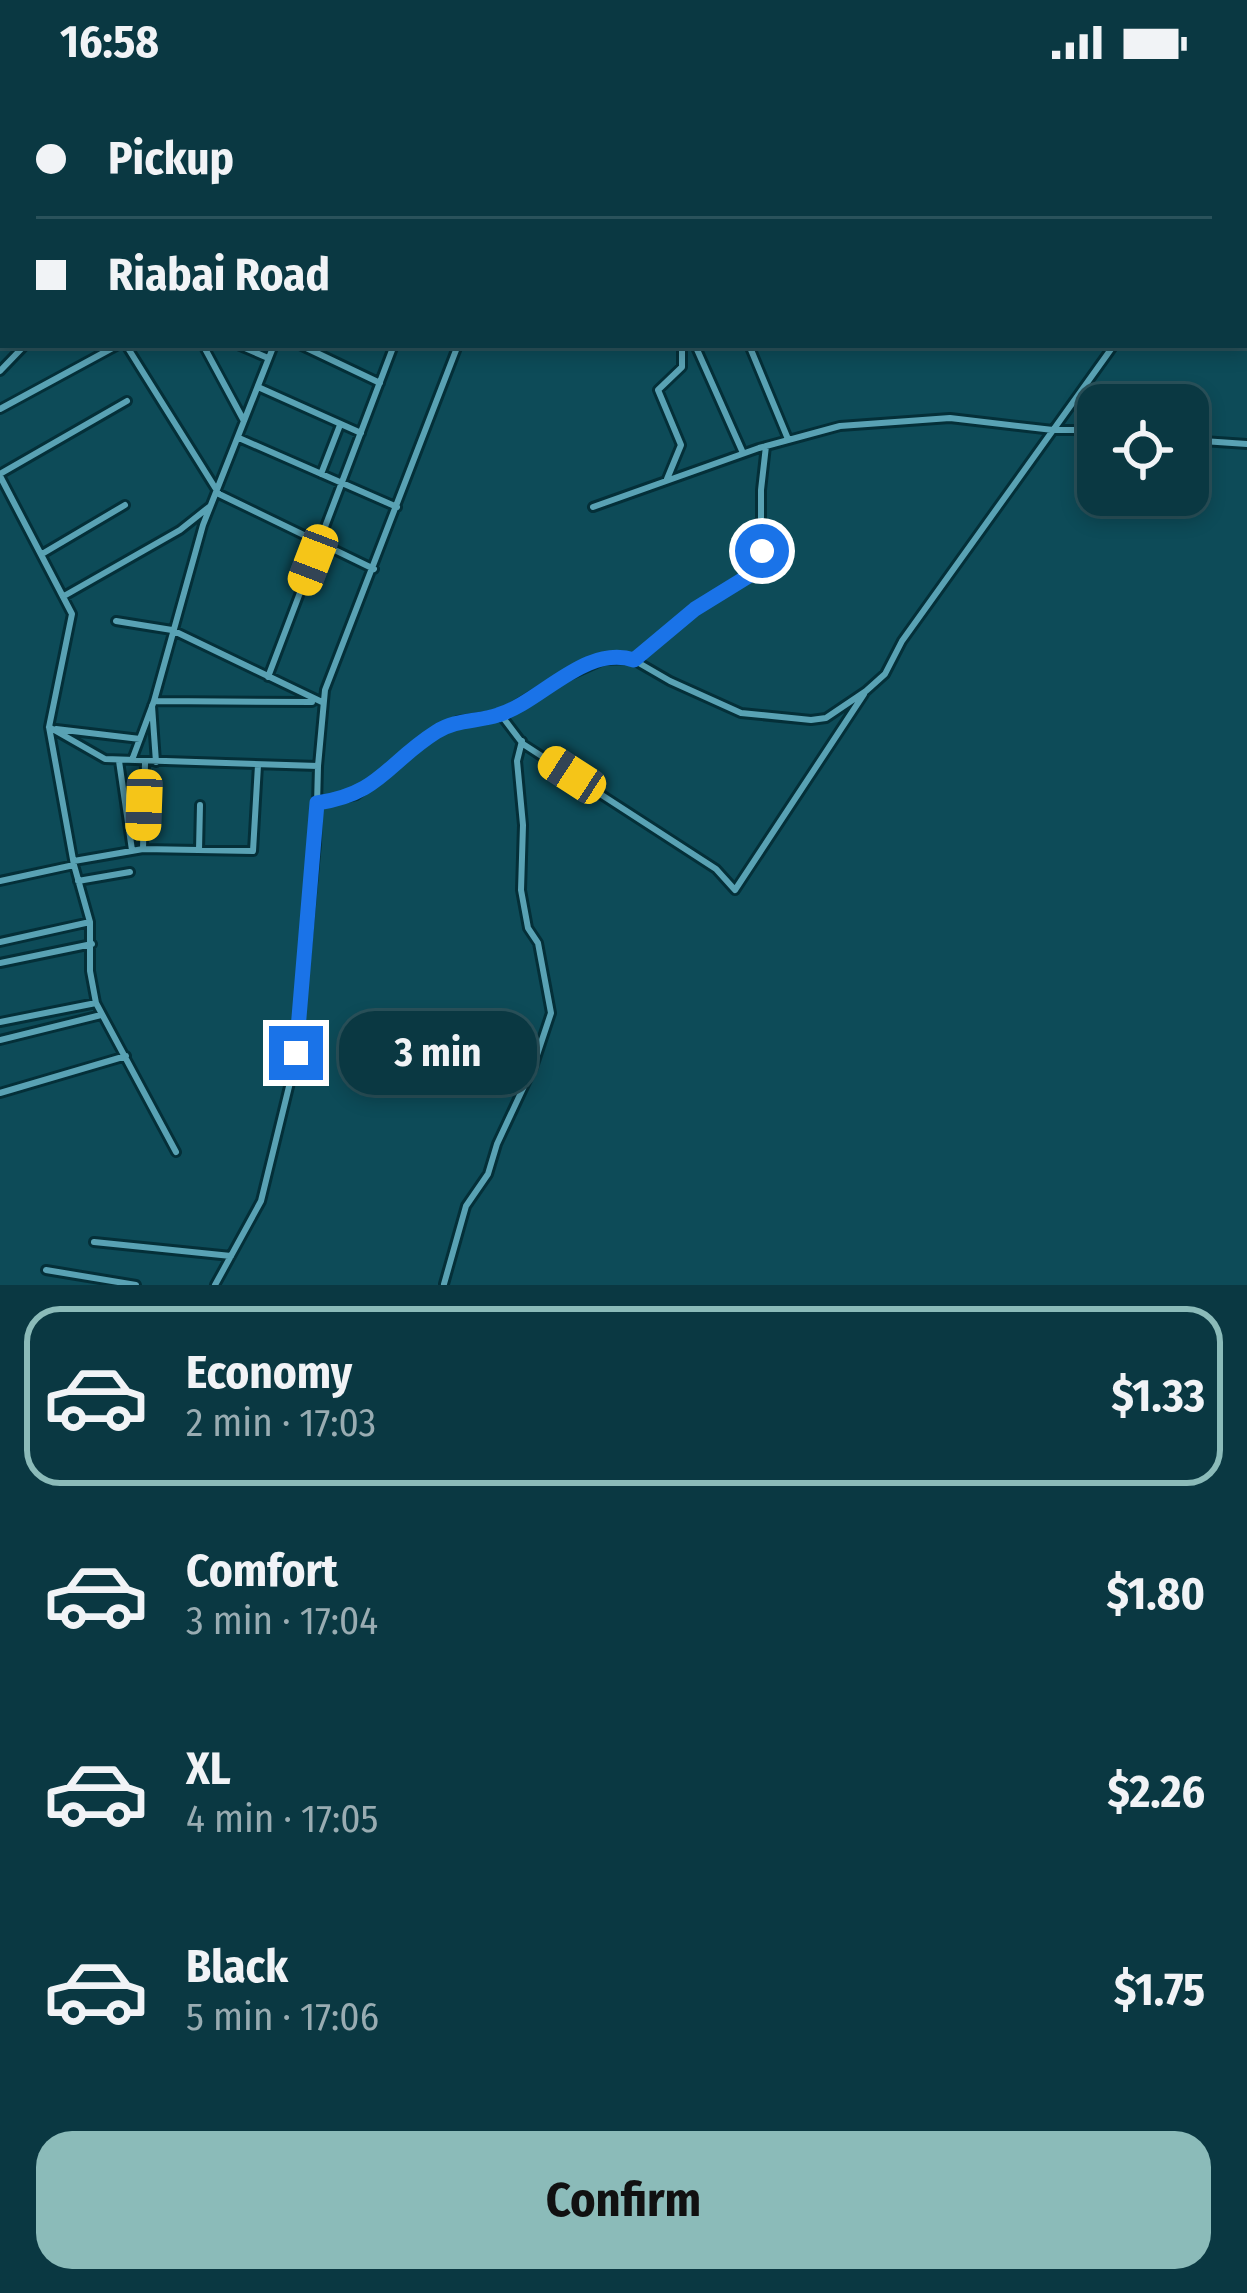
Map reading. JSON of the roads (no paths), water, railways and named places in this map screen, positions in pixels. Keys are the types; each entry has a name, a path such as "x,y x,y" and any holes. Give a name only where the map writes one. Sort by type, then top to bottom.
{"street":[{"path":"0,370 22,348"},
{"path":"0,409 116,348"},
{"path":"124,348 219,494 374,569"},
{"path":"205,348 244,422"},
{"path":"245,348 268,358"},
{"path":"64,596 180,530 210,506 219,494 273,348"},
{"path":"306,348 380,382"},
{"path":"268,677 393,348"},
{"path":"215,1285 262,1201 295,1062 317,803 319,702 457,348"},
{"path":"666,482 681,446 658,390 682,367 682,348"},
{"path":"696,348 743,453"},
{"path":"750,348 788,440"},
{"path":"317,803 356,795 438,730 501,715 581,669 614,658 634,660 746,714 820,719 866,691 889,669 905,637 1112,348"},
{"path":"258,387 361,434"},
{"path":"128,401 0,475 64,596 72,623 50,728 74,863 90,922 96,1003 176,1152"},
{"path":"593,506 743,453 840,426 927,419 1077,430"},
{"path":"321,474 340,425"},
{"path":"239,438 397,507"},
{"path":"1209,442 1247,445"},
{"path":"634,660 695,609 761,566 766,446"},
{"path":"42,554 125,505"},
{"path":"132,760 153,704 210,506"},
{"path":"116,621 172,630 319,702"},
{"path":"501,715 522,741 716,869 735,890 866,691"},
{"path":"153,704 319,702"},
{"path":"153,704 155,762"},
{"path":"50,728 140,740"},
{"path":"50,728 91,754 118,761 318,766"},
{"path":"444,1284 466,1206 488,1174 551,1012 546,974 538,943 528,928 521,890 523,825 517,761 522,741"},
{"path":"118,761 132,850"},
{"path":"142,849 145,761"},
{"path":"0,880 132,850 254,849 259,766"},
{"path":"199,850 200,805"},
{"path":"78,880 130,872"},
{"path":"0,942 90,922"},
{"path":"0,963 92,944"},
{"path":"0,1022 96,1003"},
{"path":"0,1040 101,1015"},
{"path":"0,1094 126,1056"},
{"path":"94,1242 231,1256"},
{"path":"46,1270 136,1285"}]}
